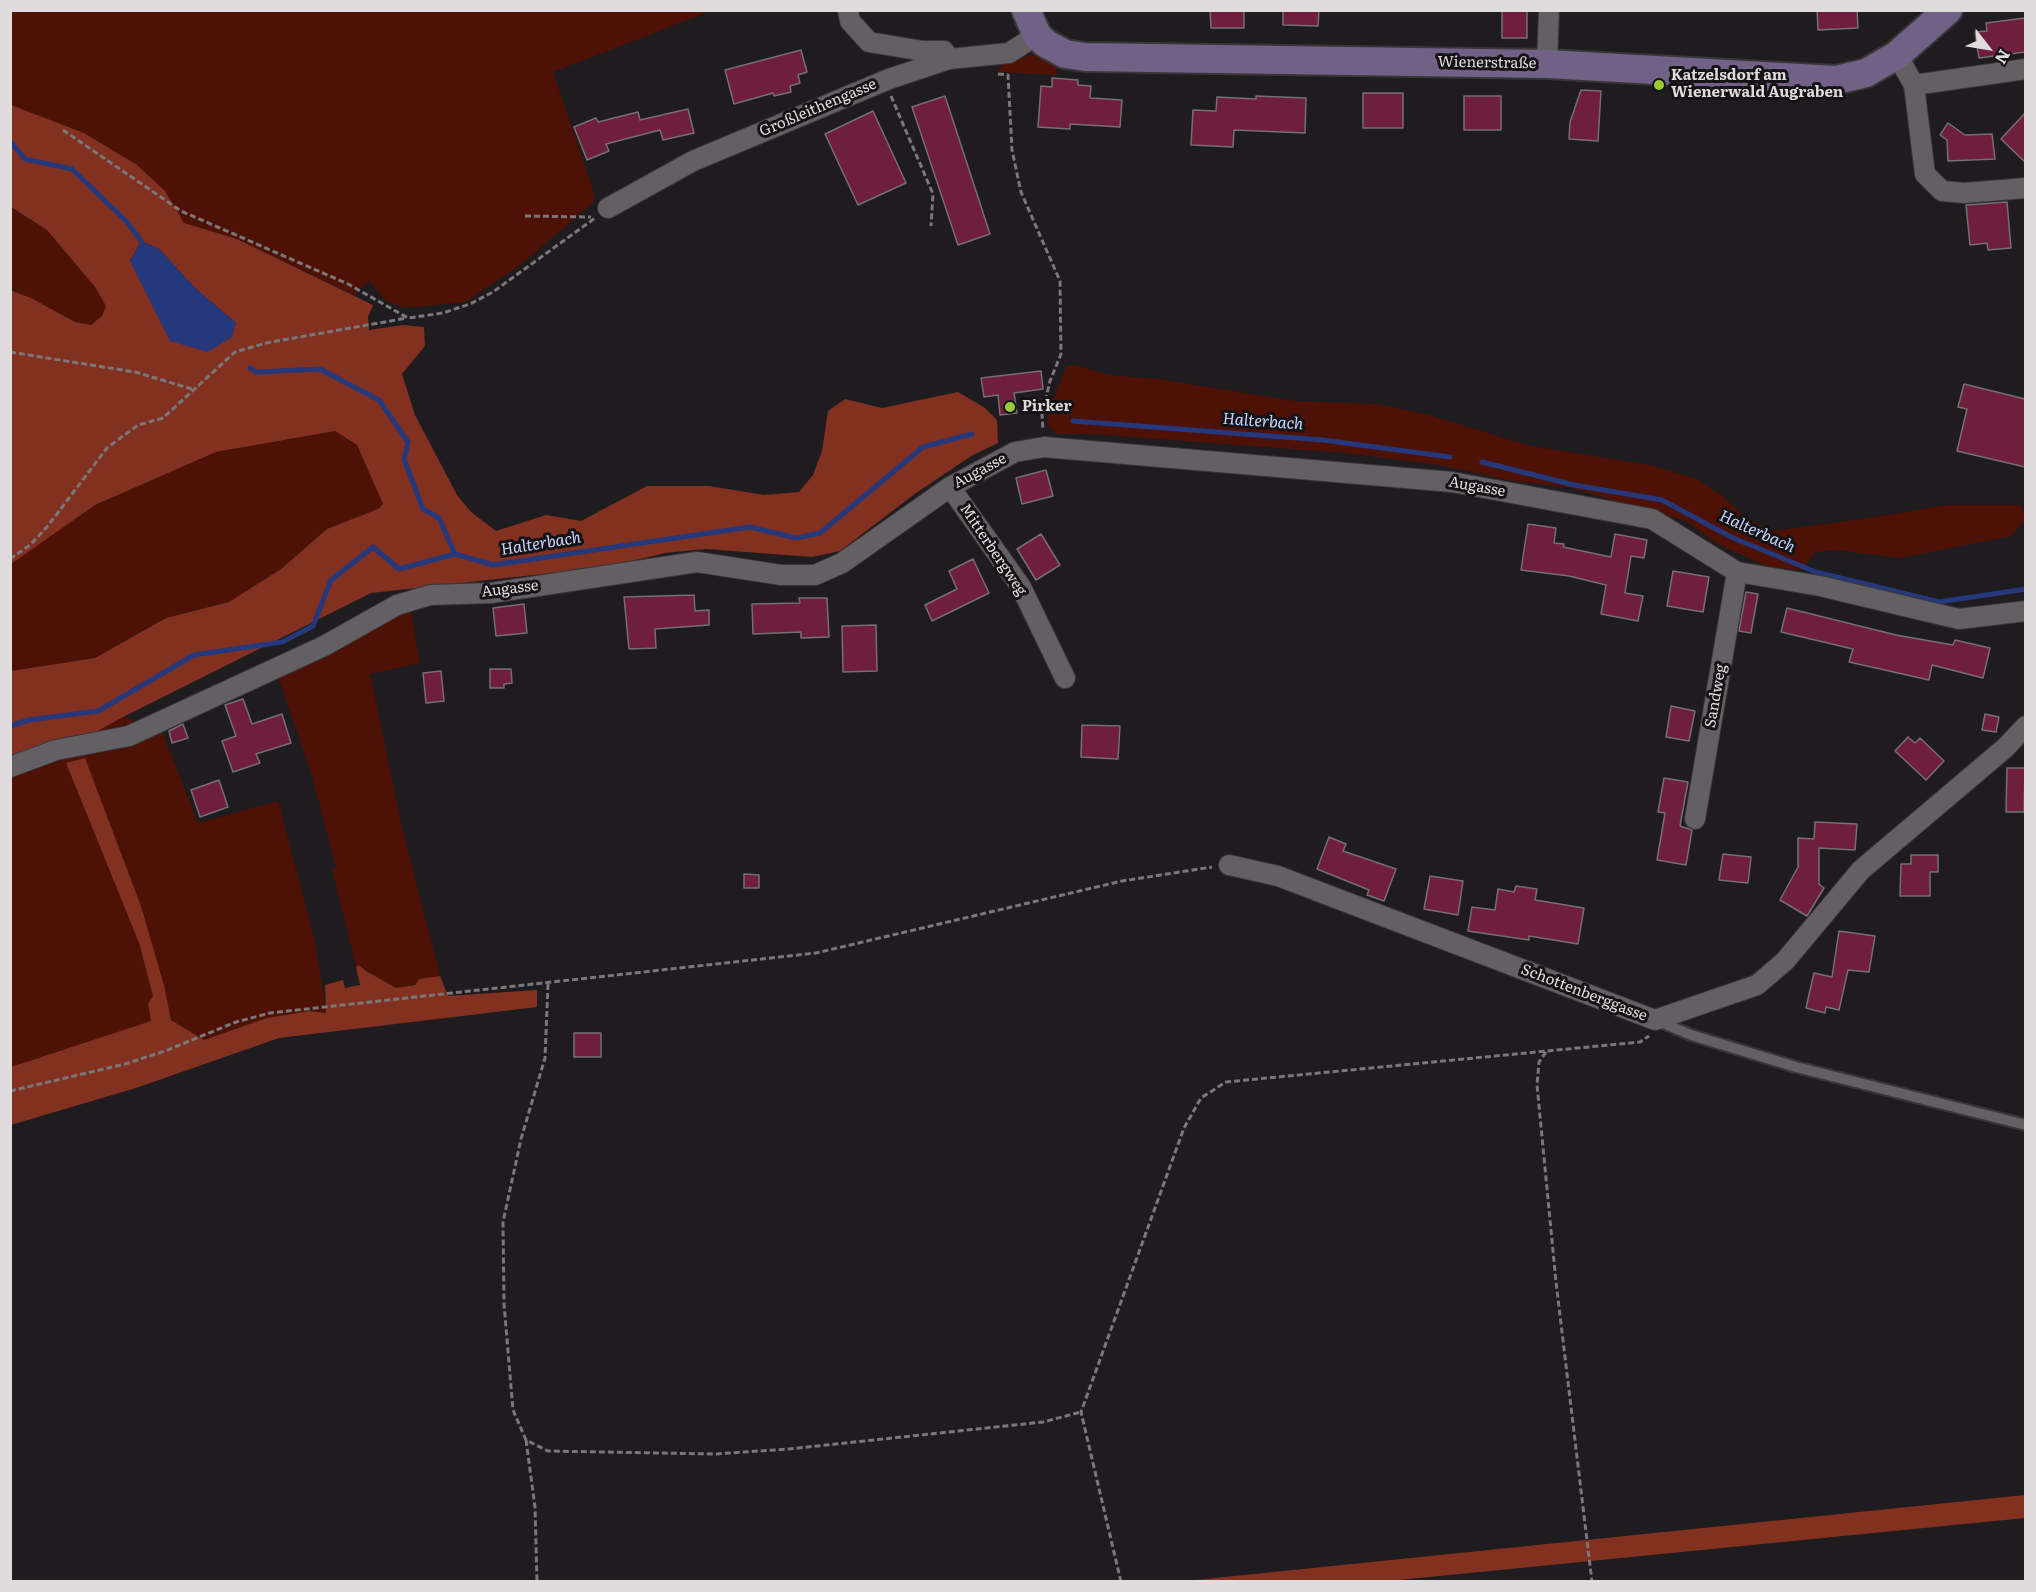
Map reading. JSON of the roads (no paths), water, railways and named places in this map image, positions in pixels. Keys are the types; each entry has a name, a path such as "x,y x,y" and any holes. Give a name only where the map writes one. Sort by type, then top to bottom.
{"street":[{"path":"849,10 850,21 869,42 923,51 944,51 950,59"},
{"path":"1548,10 1548,64"},
{"name":"Wienerstraße","path":"1031,23 1055,49 1085,57 1548,64 1836,80 1866,73 1897,55 1948,10"},
{"name":"Großleithengasse","path":"602,213 693,161 889,79 950,59 1009,53 1031,23"},
{"path":"1897,55 1914,85 1925,174 1942,191 1964,193 2025,188"},
{"path":"1914,85 2025,69"},
{"name":"Augasse","path":"10,766 56,750 129,736 324,646 397,605 430,595 491,593 697,562 781,575 815,575 843,562 950,487 1015,452 1044,447 1452,482 1652,519 1737,573 1820,586 1959,619 2025,611"},
{"name":"Mitterbergweg","path":"950,487 1021,587 1065,678"},
{"name":"Sandweg","path":"1695,819 1737,573"},
{"name":"Schottenberggasse","path":"1229,865 1278,876 1655,1020 1757,985 1785,962 1861,870 2005,748 2025,726"}],"lane":[{"path":"1655,1020 1692,1035 1797,1067 2025,1125"}],"water":[{"path":"141,241 159,249 196,289 236,323 232,337 208,352 170,341 130,261"}],"waterway":[{"path":"10,141 25,159 72,169 127,222 141,241"},
{"path":"250,368 256,372 320,369 379,400 408,442 404,459 423,509 439,518 455,554"},
{"name":"Halterbach","path":"1073,421 1323,440 1450,457"},
{"name":"Halterbach","path":"10,726 29,720 98,711 194,655 282,642 313,626 331,580 373,547 399,569 455,554 493,565 750,527 796,538 820,533 923,447 972,434"},
{"name":"Halterbach","path":"1482,462 1574,485 1662,500 1731,537 1816,572 1939,602 2026,589"}],"place":[{"name":"Katzelsdorf am Wienerwald Augraben","path":"1659,85"},
{"name":"Pirker","path":"1010,407"}]}
